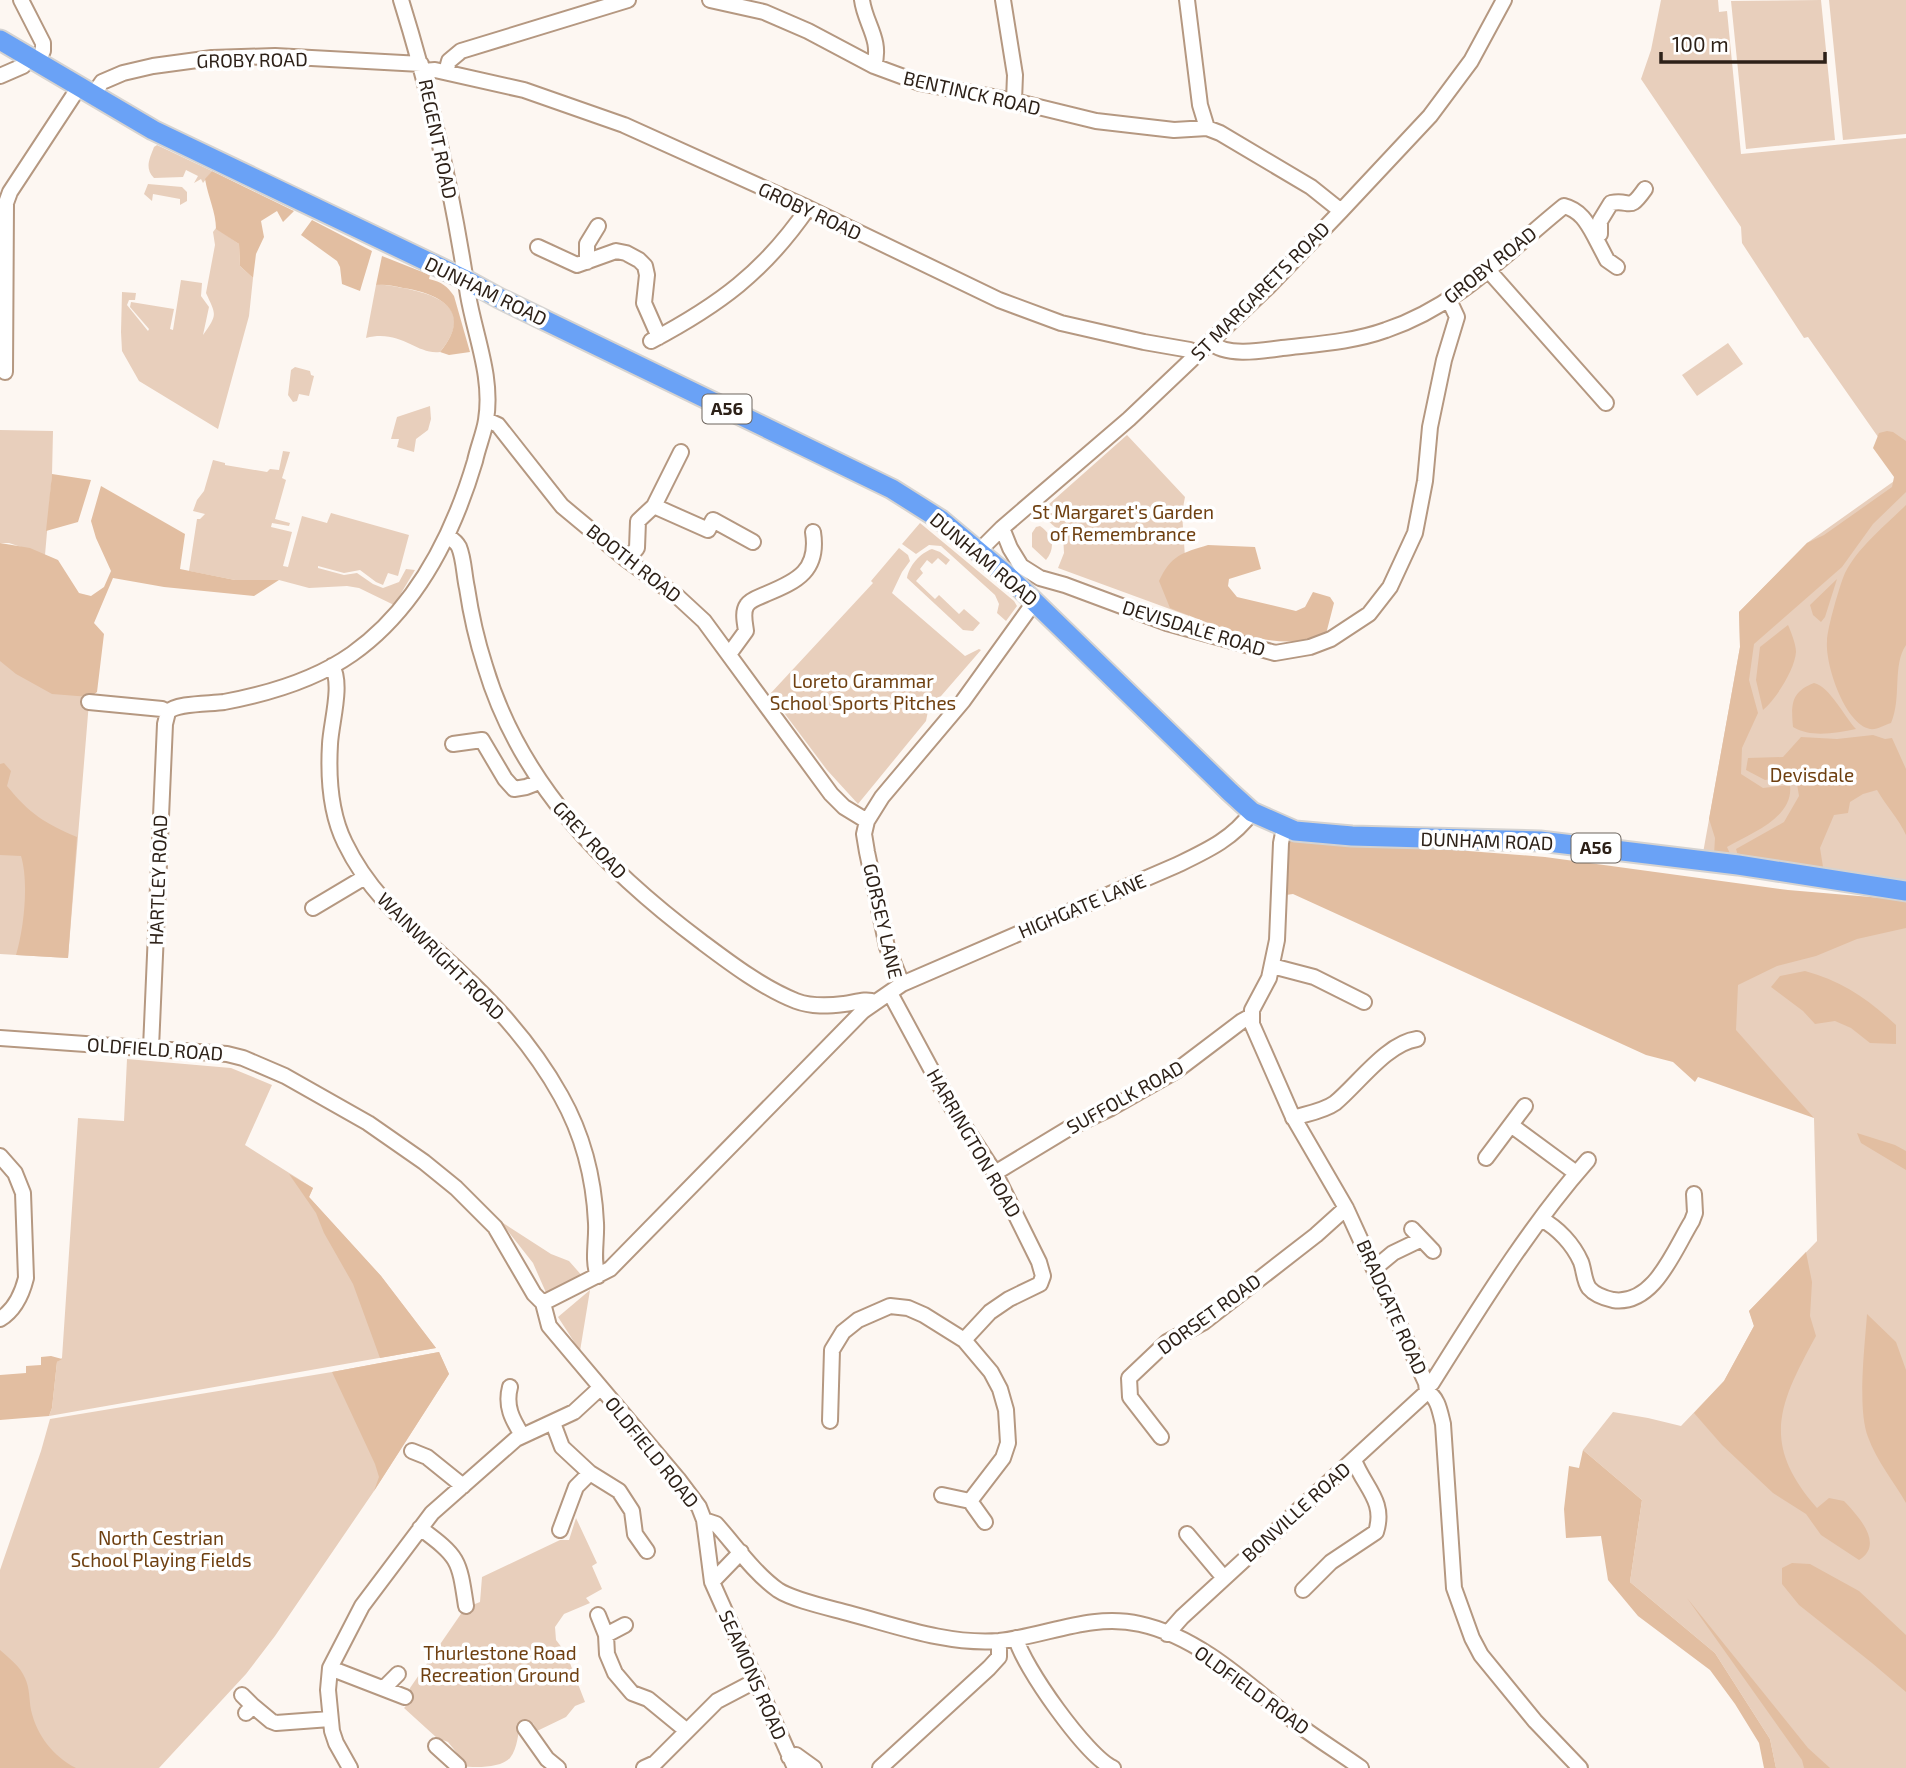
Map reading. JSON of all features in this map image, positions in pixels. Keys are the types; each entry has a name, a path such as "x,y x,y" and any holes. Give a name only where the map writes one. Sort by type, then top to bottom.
{"highway":[{"name":"DUNHAM ROAD","path":"0,40 153,130 892,489 941,520 1034,596 1252,812 1284,828 1352,836 1540,841 1738,865 1906,891"}],"street":[{"path":"0,76 23,66 43,51 43,43 21,0"},
{"name":"REGENT ROAD","path":"401,0 422,68 466,280"},
{"path":"446,72 449,61 461,51 628,0"},
{"name":"BENTINCK ROAD","path":"710,0 764,12 808,31 874,66 920,83 1014,101 1096,121 1174,130 1207,128"},
{"path":"862,0 875,43 874,66"},
{"path":"1003,0 1015,75 1014,101"},
{"path":"1187,0 1200,105 1207,128 1311,187 1341,211"},
{"name":"ST MARGARETS ROAD","path":"979,551 1129,419 1268,286 1341,211 1430,116 1471,61 1504,0"},
{"name":"GROBY ROAD","path":"5,372 6,203 10,192 86,91 123,73 153,66 212,58 275,56 422,68 524,90 624,125 808,208 999,300 1060,323 1144,342 1190,349 1196,354"},
{"path":"1616,267 1607,260 1595,237 1600,234 1600,221 1611,203 1630,205 1645,189"},
{"name":"GROBY ROAD","path":"1210,342 1225,351 1274,349 1326,343 1385,331 1449,300 1489,271 1564,206 1576,209 1595,237"},
{"path":"538,247 574,265 618,251 643,264 647,275 645,303 655,339 716,305 744,282 792,231 808,208"},
{"path":"587,262 587,244 598,226"},
{"path":"1489,271 1606,403"},
{"path":"89,702 162,709 168,712 175,707 223,702 276,690 332,666 365,644 402,607 430,568 447,536 468,482 486,419 485,368 466,280"},
{"name":"DEVISDALE ROAD","path":"1002,528 1015,558 1031,573 1167,623 1275,653 1310,647 1331,639 1369,614 1390,587 1415,533 1425,481 1430,427 1444,360 1457,317 1449,300"},
{"name":"BOOTH ROAD","path":"486,419 498,425 562,506 627,560 678,597 704,621 831,794 844,807 867,821"},
{"path":"627,560 637,548 638,521 654,506 681,452"},
{"path":"654,506 708,530 713,520 754,542"},
{"path":"730,653 746,631 744,612 747,605 753,599 794,582 807,570 814,553 813,532"},
{"name":"GREY ROAD","path":"447,536 458,546 485,667 512,734 539,782 583,837 660,911 722,957 796,1001 825,1006 868,1000 875,1002"},
{"path":"867,821 882,796 963,701 1020,624 1034,596"},
{"name":"WAINWRIGHT ROAD","path":"332,666 336,676 336,688 330,744 330,792 334,818 344,842 365,877 408,927 462,973 505,1019 526,1044 563,1099 575,1124 591,1174 598,1276"},
{"name":"HARTLEY ROAD","path":"151,1048 165,724 168,712"},
{"path":"453,744 482,740 514,789 526,788 539,782"},
{"name":"HIGHGATE LANE","path":"896,989 1178,865 1235,832 1252,812"},
{"name":"GORSEY LANE","path":"543,1303 610,1269 863,1011 896,989 866,843 864,827 867,821"},
{"path":"1251,1016 1272,966 1277,940 1284,828"},
{"path":"313,908 365,877"},
{"path":"1272,966 1314,977 1364,1002"},
{"name":"HARRINGTON ROAD","path":"896,989 951,1107 995,1173 1039,1262 1043,1280 990,1312 964,1340"},
{"name":"BRADGATE ROAD","path":"1251,1016 1252,1024 1293,1118 1346,1208 1427,1389 1437,1402 1443,1424 1454,1588 1472,1638 1481,1655 1528,1712 1580,1768"},
{"name":"SUFFOLK ROAD","path":"995,1173 1071,1127 1176,1072 1251,1016"},
{"path":"1293,1118 1332,1105 1386,1055 1411,1037"},
{"name":"OLDFIELD ROAD","path":"0,1038 227,1054 243,1058 306,1087 368,1123 424,1162 482,1211 495,1227 534,1294 543,1303 549,1326 692,1496 704,1520 716,1524 779,1591 823,1606 937,1637 966,1641 999,1641 1098,1620 1142,1624 1212,1658 1256,1689 1298,1724 1362,1768"},
{"path":"1486,1158 1525,1106"},
{"path":"1511,1125 1576,1173"},
{"path":"0,1156 15,1173 23,1193 26,1278 13,1308 0,1319"},
{"name":"BONVILLE ROAD","path":"1167,1634 1427,1389 1541,1219 1588,1160"},
{"path":"1541,1219 1553,1225 1574,1250 1581,1263 1583,1289 1627,1301 1644,1293 1657,1279 1692,1221 1694,1194"},
{"name":"DORSET ROAD","path":"1161,1437 1130,1397 1129,1378 1134,1371 1167,1342 1204,1322 1316,1235 1346,1208"},
{"path":"1375,1268 1416,1234 1433,1251"},
{"path":"829,1424 832,1350 843,1332 858,1320 890,1307 908,1308 924,1315 964,1340 1000,1389 1008,1424 1008,1443 1003,1458 970,1501"},
{"path":"510,1386 507,1397 509,1412 522,1435"},
{"path":"350,1768 335,1743 328,1690 330,1668 362,1606 432,1513 522,1435 574,1412 600,1388"},
{"path":"553,1423 562,1447 590,1473 619,1491 632,1511 635,1534 646,1552"},
{"path":"412,1451 427,1457 463,1486"},
{"path":"1303,1590 1331,1562 1376,1532 1380,1518 1379,1505 1359,1474 1354,1460"},
{"path":"549,1517 561,1529 576,1486 590,1473"},
{"path":"942,1495 970,1501 985,1522"},
{"name":"SEAMONS ROAD","path":"704,1520 712,1582 792,1762"},
{"path":"421,1528 451,1552 461,1570 466,1606"},
{"path":"1187,1534 1224,1578"},
{"path":"712,1582 741,1552"},
{"path":"598,1615 606,1635 607,1654 615,1673 632,1693 649,1699 687,1731"},
{"path":"606,1635 625,1625"},
{"path":"1016,1637 1021,1652 1050,1699 1091,1750 1113,1768"},
{"path":"880,1768 989,1668 999,1657 999,1641"},
{"path":"330,1668 405,1697"},
{"path":"384,1688 398,1674"},
{"path":"653,1766 717,1702 757,1681"},
{"path":"242,1695 250,1710 276,1723 330,1719"},
{"path":"518,1746 527,1731 547,1759 558,1768"},
{"path":"436,1768 441,1751 458,1766"},
{"path":"792,1762 796,1755 814,1768"}],"green space":[{"name":"Devisdale","path":"1661,0 1718,0 1719,12 1727,11 1741,154 1906,138 1906,882 1703,853 1740,647 1739,612 1807,543 1904,474 1808,337 1804,338 1742,243 1741,227 1641,79 1651,50"},
{"path":"1821,0 1835,140 1746,149 1731,1"},
{"path":"1829,0 1906,0 1906,134 1843,140"},
{"path":"157,145 212,171 203,183 201,179 194,183 198,176 186,170 183,177 154,178 149,170 149,163"},
{"path":"212,171 294,211 283,222 277,211 261,221 264,237 256,254 253,278 240,266 239,244 216,229 205,179"},
{"path":"148,184 182,187 187,192 187,201 180,205 180,199 153,194 152,201 144,194"},
{"path":"312,220 372,251 360,291 342,284 337,261 301,235"},
{"path":"216,228 239,244 240,266 253,278 249,316 218,429 139,381 122,351 121,332 122,292 136,293 135,300 129,300 127,305 148,331 130,307 131,302 174,309 170,329 173,330 181,280 202,283 201,296 209,307 203,335 214,314 206,293 215,245 213,232"},
{"path":"382,256 430,275 429,279 441,283 449,290 454,296 470,352 449,355 440,352 454,326 453,316 441,300 417,291 376,285"},
{"path":"376,285 426,294 450,308 454,319 452,334 440,352 423,350 389,337 366,338"},
{"path":"1728,343 1743,364 1697,396 1682,375"},
{"path":"295,367 310,371 314,376 309,396 299,394 297,401 293,402 288,395 291,370"},
{"path":"430,406 428,430 416,439 414,452 397,447 399,439 391,439 397,417"},
{"path":"0,430 53,431 45,555 9,543 0,543"},
{"path":"1887,431 1906,441 1906,492 1873,524 1842,567 1754,644 1749,680 1758,713 1742,748 1741,774 1763,788 1790,785 1785,807 1759,830 1727,847 1732,858 1714,855 1715,838 1709,819 1740,647 1739,612 1807,543 1824,535 1892,487 1894,477 1873,448 1879,433"},
{"name":"St Margaret's Garden of Remembrance","path":"1127,435 1185,497 1182,513 1189,616 1058,568 1064,553 1063,534 1039,513"},
{"path":"283,451 290,452 282,478 286,480 275,519 290,523 289,526 272,523 271,527 292,532 283,566 288,567 302,516 327,523 331,513 409,535 398,576 388,573 383,585 360,570 344,573 318,566 344,575 357,573 383,588 399,582 406,569 415,570 394,605 359,588 347,586 309,588 279,580 235,580 189,571 197,519 205,514 193,511 204,491 213,460 225,465 267,472 270,469 279,470"},
{"path":"52,474 91,480 78,522 46,531"},
{"path":"101,486 185,534 180,569 235,580 279,580 254,596 164,587 113,578 94,623 104,634 97,692 90,697 52,694 16,674 0,661 0,543 30,548 58,560 79,593 91,596 104,587 111,571 91,521"},
{"path":"1906,505 1906,645 1899,663 1896,703 1891,723 1870,729 1852,717 1838,692 1829,664 1828,635 1840,587 1851,563"},
{"path":"920,523 1014,601 1017,606 1006,621 997,613 999,604 995,595 941,546 929,545 916,554 902,544"},
{"path":"1040,526 1048,533 1052,542 1046,560 1032,547 1032,533"},
{"path":"1208,545 1255,547 1261,569 1229,579 1228,586 1237,597 1296,611 1305,607 1313,592 1330,597 1334,603 1326,634 1288,642 1267,640 1247,636 1170,608 1159,581 1163,572 1178,556"},
{"name":"Loreto Grammar School Sports Pitches","path":"899,548 908,555 910,561 892,593 965,656 981,650 928,711 926,721 858,804 827,770 770,694 873,583 871,581"},
{"path":"932,549 950,560 946,565 938,558 932,564 927,560 920,569 923,573 916,581 935,599 939,595 959,614 964,609 980,623 973,631 963,630 907,578 916,560"},
{"path":"1837,579 1821,622 1813,615 1810,605"},
{"path":"0,587 89,702 68,958 0,954"},
{"path":"1788,625 1795,645 1795,659 1774,699 1763,710 1756,680 1760,647"},
{"path":"1814,683 1826,690 1856,729 1816,734 1793,727 1794,700 1801,690"},
{"path":"1873,735 1892,738 1906,769 1906,835 1877,790 1850,802 1848,813 1834,815 1820,848 1824,873 1739,859 1736,849 1784,822 1799,796 1796,778 1792,776 1765,780 1746,770 1748,758 1783,757 1801,737 1837,739"},
{"path":"4,763 11,771 7,786 23,804 46,822 77,837 68,958 16,955 23,919 25,879 21,856 0,855 0,764"},
{"path":"1289,837 1545,857 1788,890 1906,900 1906,928 1857,939 1816,956 1777,966 1738,985 1736,1030 1814,1118 1698,1077 1695,1082 1673,1062 1646,1055 1293,894 1286,895"},
{"path":"1906,903 1906,1768 1776,1768 1770,1739 1715,1653 1630,1582 1642,1500 1583,1450 1613,1412 1681,1426 1724,1381 1754,1326 1749,1311 1817,1241 1814,1118 1727,1058 1727,943"},
{"path":"1805,971 1843,986 1875,1007 1896,1025 1896,1044 1870,1043 1851,1028 1835,1021 1815,1024 1803,1011 1771,987 1780,976"},
{"path":"127,1059 231,1068 272,1085 245,1145 313,1188 309,1197 381,1276 436,1348 49,1416 57,1362 62,1358 78,1118 124,1121"},
{"path":"1857,1133 1906,1151 1906,1170 1861,1143"},
{"path":"289,1174 313,1188 309,1197 381,1276 436,1348 380,1358 353,1284 324,1233 316,1213"},
{"path":"500,1221 551,1254 569,1261 584,1278 551,1304 533,1263"},
{"path":"1806,1252 1812,1282 1810,1316 1816,1336 1785,1403 1781,1423 1782,1443 1799,1485 1817,1508 1829,1498 1844,1501 1862,1522 1867,1530 1870,1546 1859,1560 1821,1535 1806,1514 1773,1493 1722,1445 1694,1413 1724,1381 1754,1326 1749,1311"},
{"path":"590,1290 580,1351 558,1317"},
{"path":"1867,1314 1896,1342 1906,1370 1906,1503 1876,1454 1865,1425 1863,1377"},
{"name":"North Cestrian School Playing Fields","path":"439,1352 449,1374 374,1491 246,1674 159,1768 0,1766 0,1570 50,1419"},
{"path":"439,1352 449,1374 374,1491 379,1477 375,1464 332,1372"},
{"path":"41,1357 62,1359 57,1362 49,1416 0,1420 0,1375 26,1373 26,1366 41,1365"},
{"path":"1583,1450 1642,1500 1630,1582 1715,1653 1770,1739 1776,1768 1764,1768 1759,1743 1710,1670 1638,1616 1608,1580 1601,1536 1566,1538 1564,1509 1569,1466 1579,1468"},
{"name":"Thurlestone Road Recreation Ground","path":"576,1518 597,1563 592,1566 602,1589 586,1598 590,1603 564,1614 555,1627 556,1640 566,1653 585,1702 575,1706 566,1717 537,1731 533,1723 521,1720 515,1750 510,1758 501,1764 462,1766 457,1753 448,1742 437,1738 404,1708 412,1699 410,1688 465,1608 480,1602 482,1577 560,1540 569,1540"},
{"path":"1792,1563 1810,1564 1859,1591 1906,1635 1906,1692 1799,1605 1782,1584 1782,1568"},
{"path":"1687,1598 1808,1748 1830,1768 1804,1768 1802,1760"},
{"path":"0,1650 18,1666 25,1678 31,1710 42,1737 60,1758 76,1768 0,1768"}]}
